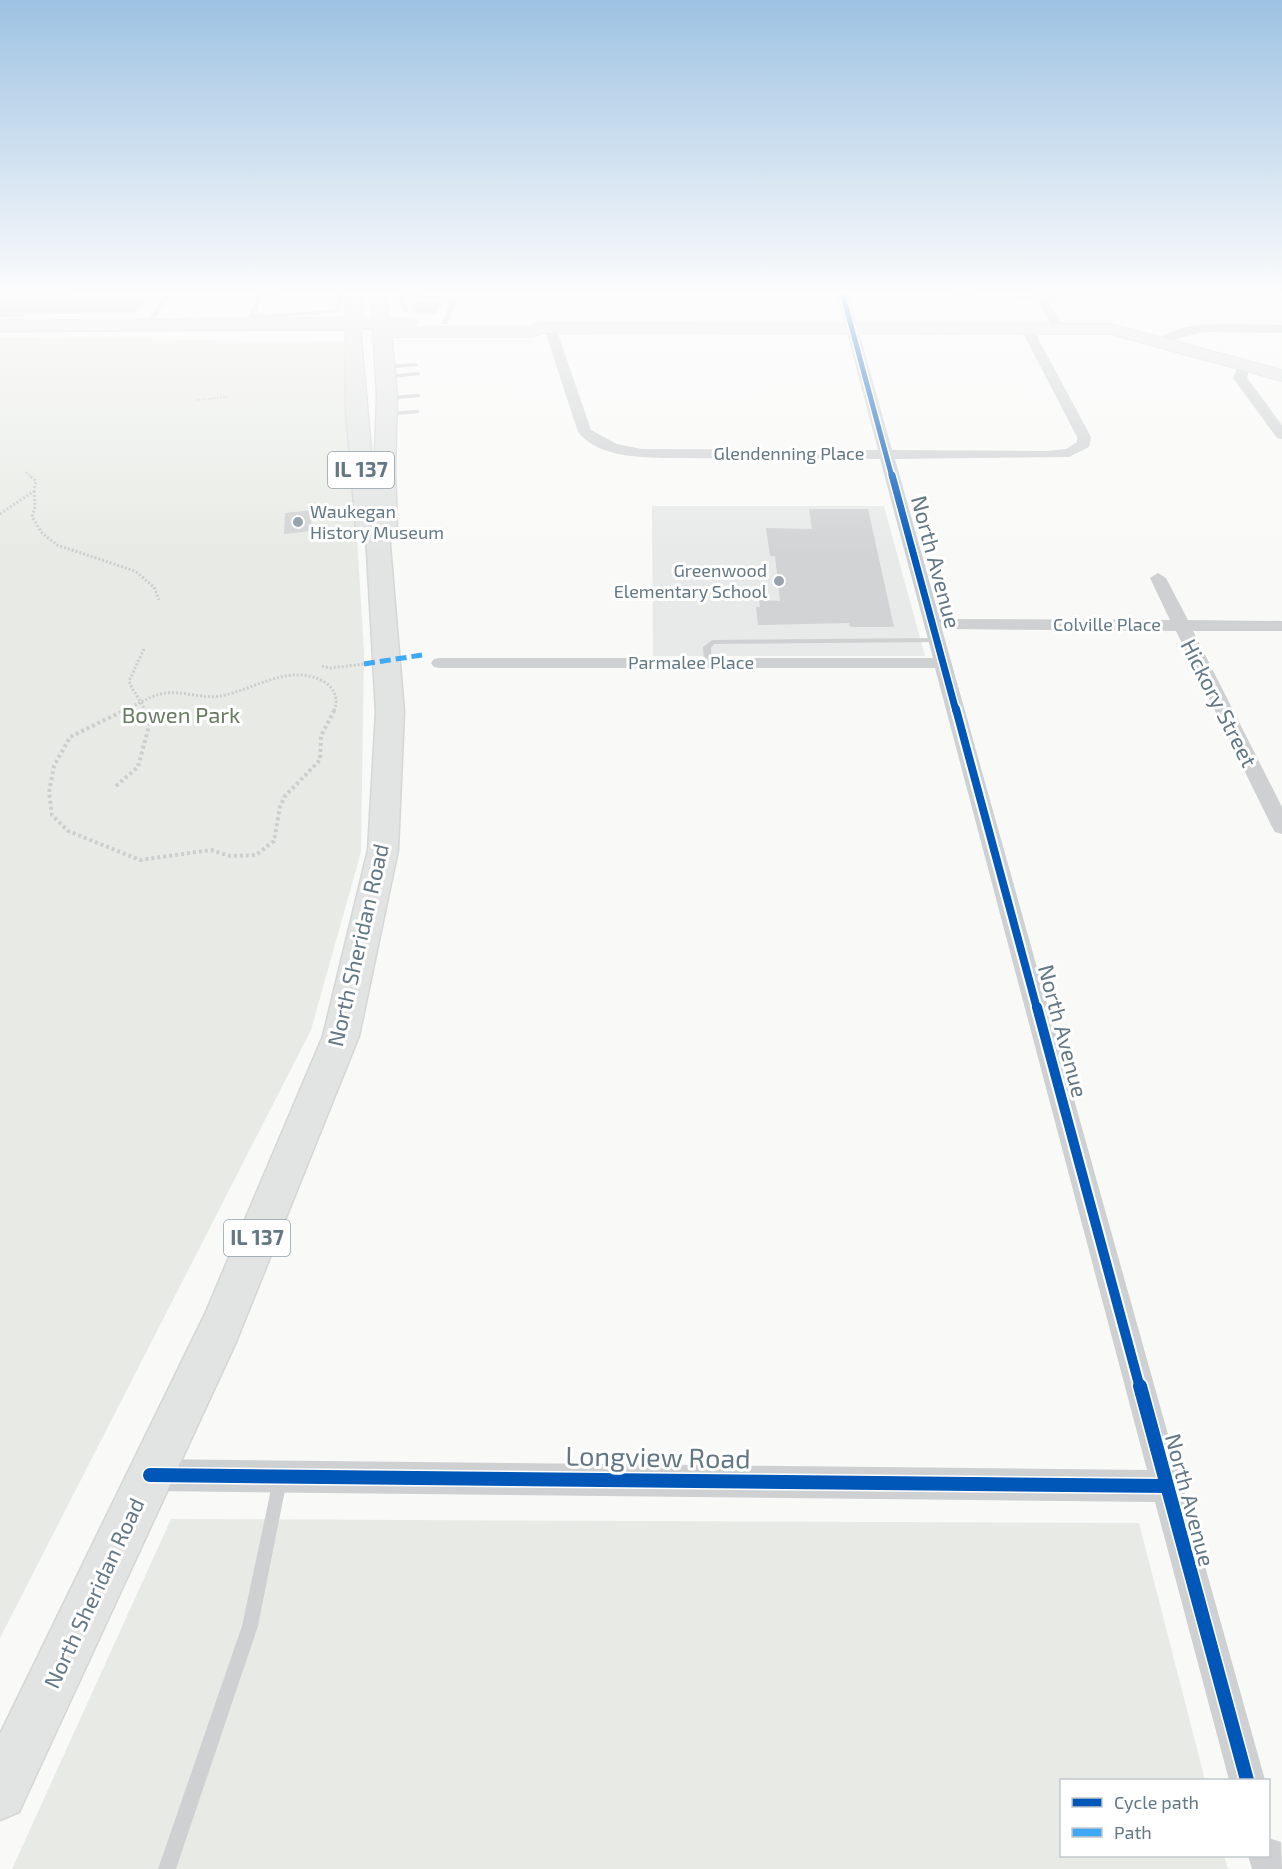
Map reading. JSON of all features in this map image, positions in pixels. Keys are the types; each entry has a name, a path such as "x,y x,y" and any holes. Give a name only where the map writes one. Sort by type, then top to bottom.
{"main road":[{"name":"North Sheridan Road","path":"355,379 366,528 377,530 386,526 385,379"},
{"name":"North Sheridan Road","path":"0,1792 220,1327 340,1036 383,850 390,712 377,530"}],"street":[{"name":"Glendenning Place","path":"565,379 585,432 597,443 637,453 1045,455 1069,453 1084,444 1084,437 1054,379"},
{"name":"North Avenue","path":"867,379 1247,1779"},
{"path":"1241,379 1282,435"},
{"name":"Hickory Street","path":"1158,578 1179,625 1282,827"},
{"name":"Colville Place","path":"937,642 1179,625 1282,626"},
{"name":"Parmalee Place","path":"440,663 708,663 937,642"},
{"name":"Longview Road","path":"150,1475 1166,1486"}],"lane":[{"path":"387,406 418,396"},
{"path":"387,406 417,412"},
{"path":"167,1869 250,1626 280,1477"}],"path":[{"path":"196,400 229,397"},
{"path":"26,471 36,481 35,506 32,516 37,528 47,539 57,545 135,571 154,587 159,600"},
{"path":"0,514 34,491"},
{"path":"116,786 138,766 150,722 141,700 134,693 129,681 144,650"},
{"path":"321,666 330,668 364,664"},
{"path":"306,675 328,683 335,691 337,700 332,719 321,738 320,760 285,796 280,807 274,841 256,855 230,856 211,850 140,860 68,831 52,815 49,792 54,766 70,737 128,709 141,700 178,692 199,697 213,697 230,694 271,678 306,675"}],"shaded area":[{"name":"Greenwood Elementary School","path":"652,506 884,506 925,656 653,656"}],"green space":[{"name":"Bowen Park","path":"0,379 347,379 364,651 361,852 311,1030 0,1638"},
{"path":"171,1519 1139,1523 1205,1779 1060,1779 1060,1857 1224,1857 1228,1869 12,1869"}],"building":[{"path":"809,509 868,509 894,627 850,627 849,623 758,625 756,607 760,607 759,600 780,601 775,556 770,556 766,528 812,529"},
{"name":"Waukegan History Museum","path":"312,510 311,531 284,534 285,513"}],"marked path":[{"path":"364,664 422,655"}],"cycle path":[{"path":"866,379 1247,1779"},
{"path":"150,1475 1166,1486"}],"place":[{"name":"Waukegan History Museum","path":"298,522"},
{"name":"Greenwood Elementary School","path":"779,581"}]}
